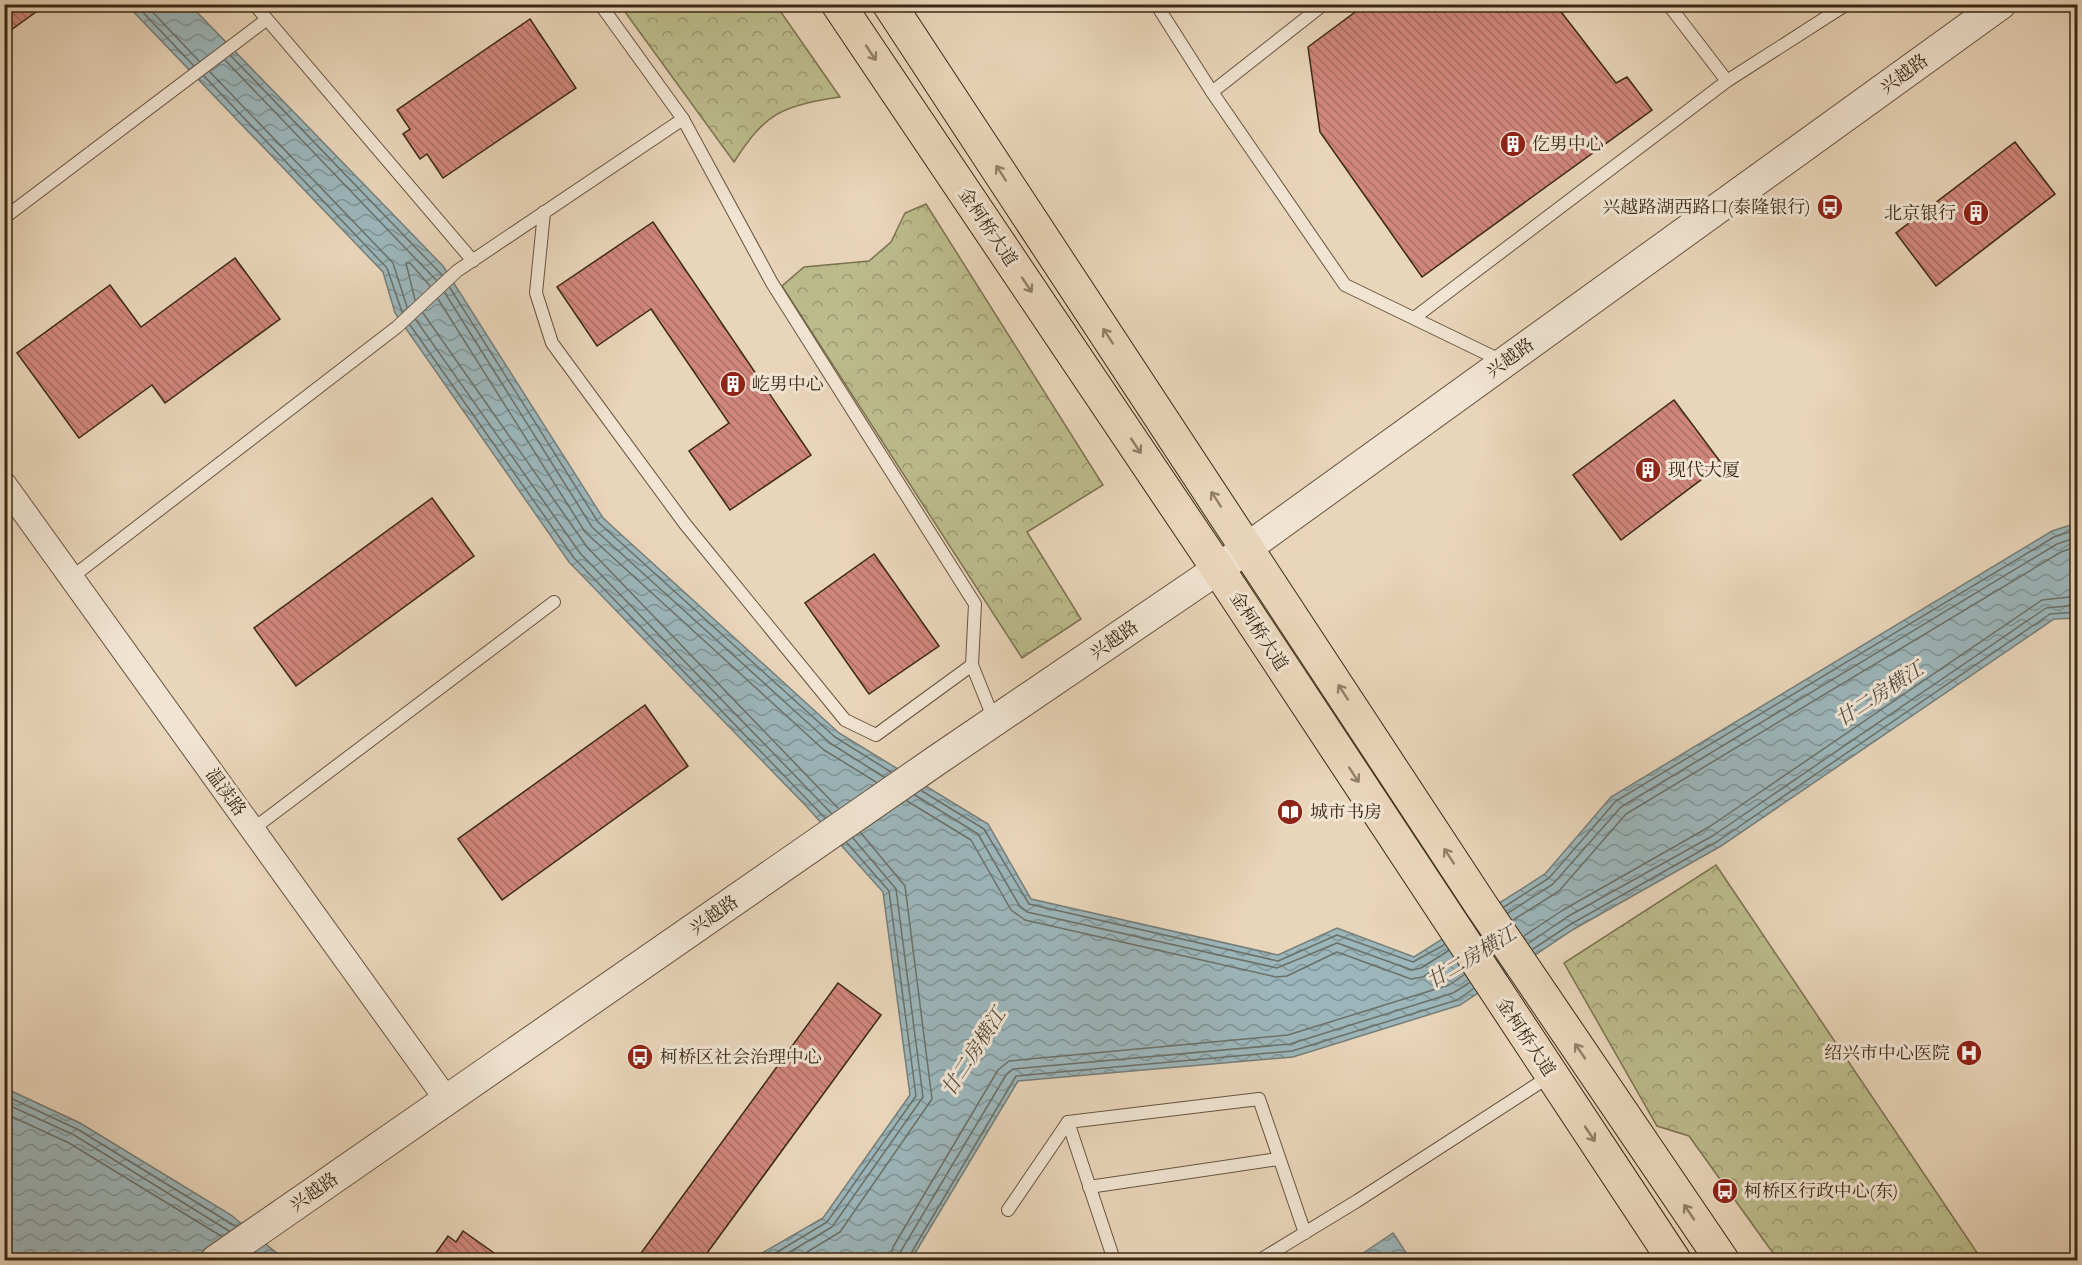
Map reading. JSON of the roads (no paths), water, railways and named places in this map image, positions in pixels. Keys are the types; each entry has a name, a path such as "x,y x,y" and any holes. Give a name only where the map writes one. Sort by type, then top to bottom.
{"main road":[{"name":"金柯桥大道","path":"838,4 1218,569 1674,1260"},
{"name":"金柯桥大道","path":"889,4 1248,547 1481,905 1722,1260"}],"street":[{"name":"兴越路","path":"216,1260 937,760 1218,569 2001,4"},
{"name":"温渎路","path":"4,484 447,1100"}],"lane":[{"path":"254,4 472,261"},
{"path":"600,4 683,119 772,283 975,604 972,665 995,722"},
{"path":"1156,4 1212,92 1345,285 1504,363"},
{"path":"1212,92 1324,4"},
{"path":"1668,4 1727,81"},
{"path":"1413,318 1727,81 1847,4"},
{"path":"4,218 266,20"},
{"path":"72,577 397,327 457,271 683,119"},
{"path":"544,212 536,293 552,343 685,524 845,720 876,735 972,665"},
{"path":"253,829 554,602"},
{"path":"1260,1260 1551,1076"},
{"path":"1008,1210 1068,1122 1259,1100 1305,1233"},
{"path":"1068,1122 1114,1260"},
{"path":"1089,1187 1278,1159"}],"water":[{"name":"廿二房横江","path":"127,5 190,5 443,266 603,518 839,733 988,824 1031,899 1278,955 1337,928 1414,957 1545,874 1611,797 2052,531 2077,523 2077,618 2054,619 1721,846 1574,929 1460,1005 1293,1057 1018,1081 911,1260 757,1260 762,1253 823,1218 910,1095 883,892 807,807 569,562 395,313 383,272"},
{"path":"5,1088 80,1123 231,1215 285,1260 6,1260"},
{"path":"1393,1233 1411,1260 1353,1260"}],"place":[{"name":"仡男中心","path":"1513,144"},
{"name":"兴越路湖西路口(泰隆银行)","path":"1830,207"},
{"name":"北京银行","path":"1976,213"},
{"name":"屹男中心","path":"733,384"},
{"name":"现代大厦","path":"1648,470"},
{"name":"城市书房","path":"1290,812"},
{"name":"绍兴市中心医院","path":"1969,1053"},
{"name":"柯桥区社会治理中心","path":"640,1057"},
{"name":"柯桥区行政中心(东)","path":"1725,1191"}]}
